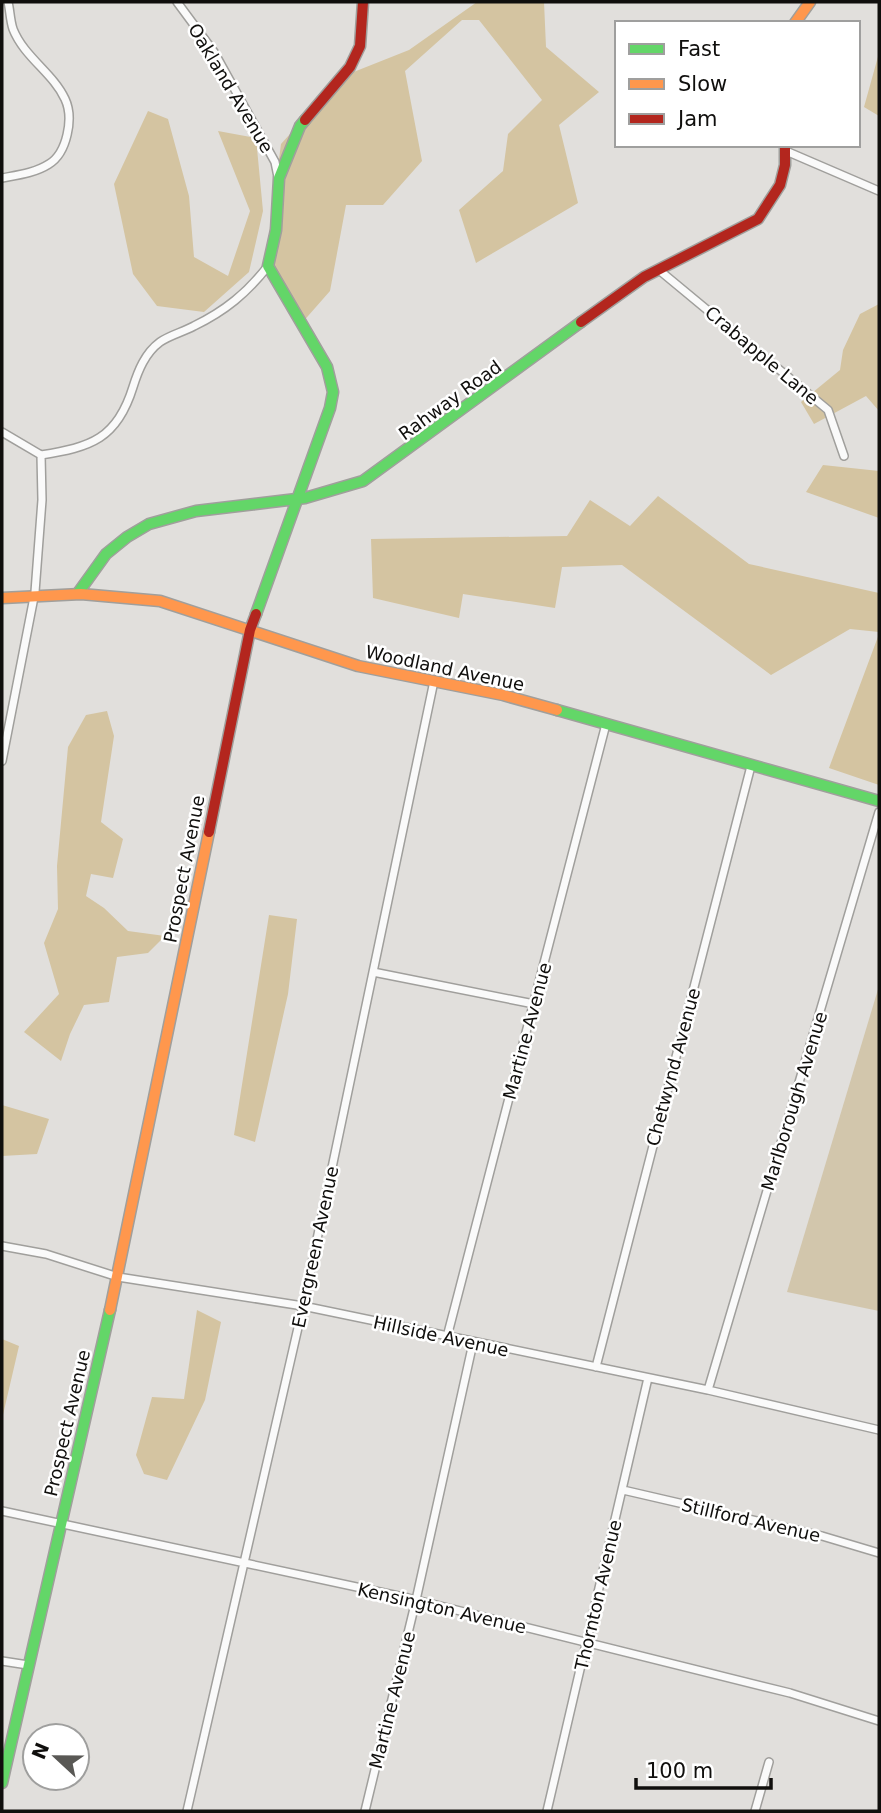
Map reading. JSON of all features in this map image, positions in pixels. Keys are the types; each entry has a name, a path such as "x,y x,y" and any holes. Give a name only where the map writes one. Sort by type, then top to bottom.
{"street":[{"path":"2,178 32,172 51,163 65,142 69,122 63,95 26,50 14,29 8,2"},
{"name":"Oakland Avenue","path":"177,2 214,52 275,162 279,178"},
{"path":"2,432 41,455 66,451 107,433 117,423 127,405 138,370 153,349 160,342 196,326 234,304 251,288 268,266 276,230 279,178 300,125 350,67 360,46 363,2"},
{"path":"796,21 810,2"},
{"path":"785,148 879,191"},
{"name":"Rahway Road","path":"78,593 105,554 146,525 171,514 296,500 363,481 644,277 758,219 770,206 776,193 784,168 785,148"},
{"name":"Prospect Avenue","path":"2,1783 118,1278 250,630 330,408 333,393 327,367 268,266"},
{"name":"Crabapple Lane","path":"659,270 828,410 845,456"},
{"path":"2,761 35,594 43,500 41,455"},
{"name":"Woodland Avenue","path":"2,598 78,593 126,595 160,601 358,666 503,695 879,801"},
{"name":"Evergreen Avenue","path":"187,1811 303,1306 434,681"},
{"name":"Martine Avenue","path":"447,1338 606,724"},
{"name":"Chetwynd Avenue","path":"596,1367 751,766"},
{"name":"Marlborough Avenue","path":"708,1390 879,812"},
{"path":"373,972 534,1004"},
{"name":"Hillside Avenue","path":"2,1246 46,1254 118,1278 303,1306 879,1428"},
{"name":"Martine Avenue","path":"365,1811 416,1600 473,1343"},
{"name":"Thornton Avenue","path":"547,1811 648,1378"},
{"name":"Stillford Avenue","path":"622,1490 822,1536 879,1553"},
{"name":"Kensington Avenue","path":"2,1511 416,1600 790,1693 879,1721"},
{"path":"2,1661 28,1665"},
{"path":"755,1811 769,1762"}],"shaded area":[{"path":"477,2 544,2 546,47 599,92 559,125 578,203 476,263 459,210 503,171 508,134 542,100 479,20 462,20 405,71 422,161 383,205 346,205 330,291 301,324 264,272 281,144 341,77 409,50"},
{"path":"879,53 879,116 864,107"},
{"path":"148,111 168,119 189,196 194,257 228,276 250,211 218,131 256,138 263,211 249,272 204,312 157,306 133,274 114,184"},
{"path":"879,304 879,411 866,396 814,424 801,402 840,370 843,350 860,314"},
{"path":"823,465 879,471 879,518 806,492"},
{"path":"658,496 749,564 879,593 879,632 850,629 771,675 622,565 562,567 555,608 463,594 459,618 373,598 371,539 567,536 590,500 630,526"},
{"path":"879,634 879,785 829,768"},
{"path":"107,711 114,736 101,822 123,839 113,878 91,874 86,896 104,908 128,931 165,936 148,953 117,957 109,1002 84,1005 61,1061 24,1032 59,994 44,943 58,909 57,866 68,747 86,715"},
{"path":"269,915 297,919 288,994 255,1142 234,1135"},
{"path":"879,986 879,1311 787,1292"},
{"path":"2,1105 49,1119 37,1154 2,1156"},
{"path":"197,1310 221,1322 205,1400 167,1480 144,1474 136,1455 152,1397 184,1399"},
{"path":"2,1339 19,1346 2,1419"}],"traffic: fast":[{"path":"256,614 330,408 333,392 327,367 268,266 276,230 279,178 300,126 305,120"},
{"path":"78,593 106,554 149,524 196,511 305,498 363,481 581,322"},
{"path":"557,710 879,801"},
{"path":"2,1783 110,1310"}],"traffic: slow":[{"path":"796,21 810,2"},
{"path":"2,598 81,594 160,601 358,666 503,695 557,710"},
{"path":"110,1310 209,832"}],"traffic: jam":[{"path":"305,120 350,67 360,46 363,2"},
{"path":"581,322 644,277 758,219 780,185 785,165 785,147"},
{"path":"209,832 250,630 256,614"}]}
